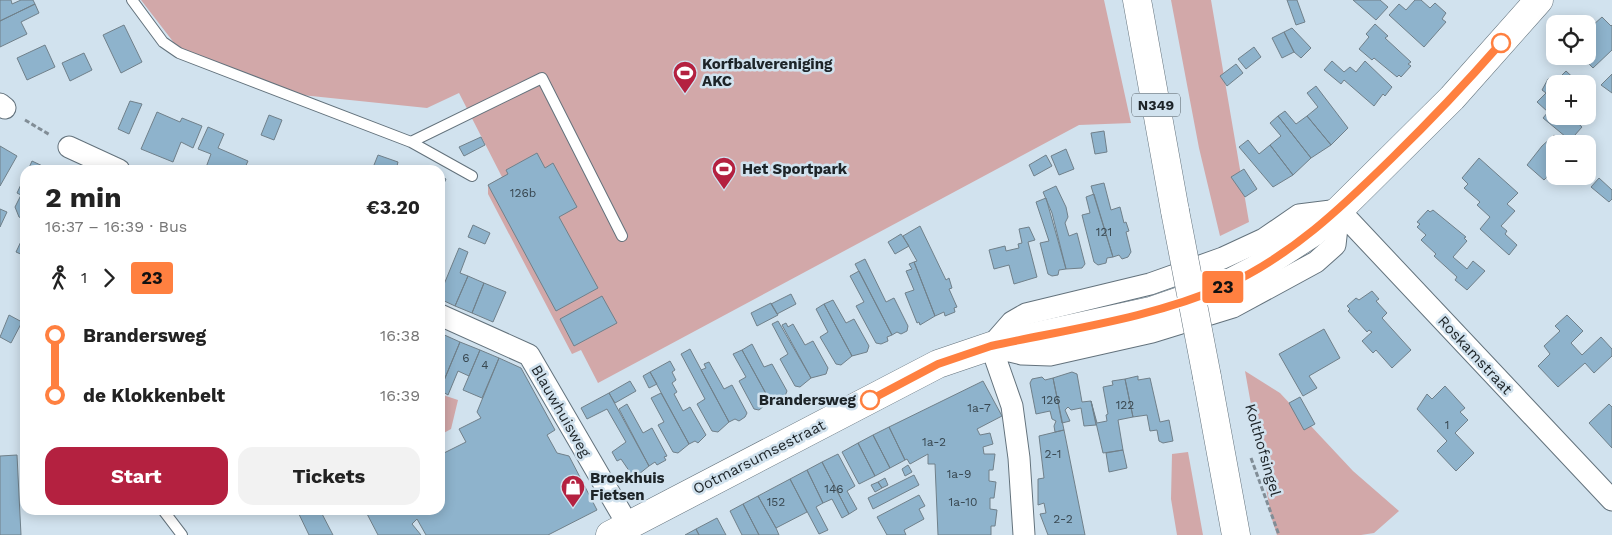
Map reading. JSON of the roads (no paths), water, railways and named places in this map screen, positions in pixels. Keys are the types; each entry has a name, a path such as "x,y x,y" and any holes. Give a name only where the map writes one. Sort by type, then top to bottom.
{"street":[{"name":"N349","path":"1137,0 1236,535"},
{"name":"Ootmarsumsestraat","path":"619,530 938,364 991,346 1151,311 1224,286 1255,270 1312,233 1340,210 1452,98 1539,0"},
{"path":"70,147 108,165"},
{"name":"Roskamstraat","path":"1340,210 1612,500"},
{"name":"Blauwhuisweg","path":"445,317 529,355 619,530"},
{"path":"991,346 1012,406 1019,458 1024,535"},
{"name":"N349","path":"1224,468 1246,535"}],"lane":[{"path":"132,0 163,42 179,53 411,142 472,176"},
{"path":"411,142 542,78 622,236"},
{"path":"167,515 182,535"}],"place":[{"name":"Korfbalvereniging AKC","path":"685,94"},
{"name":"Het Sportpark","path":"724,190"},
{"name":"Brandersweg","path":"870,400"},
{"name":"Broekhuis Fietsen","path":"573,508"}]}
